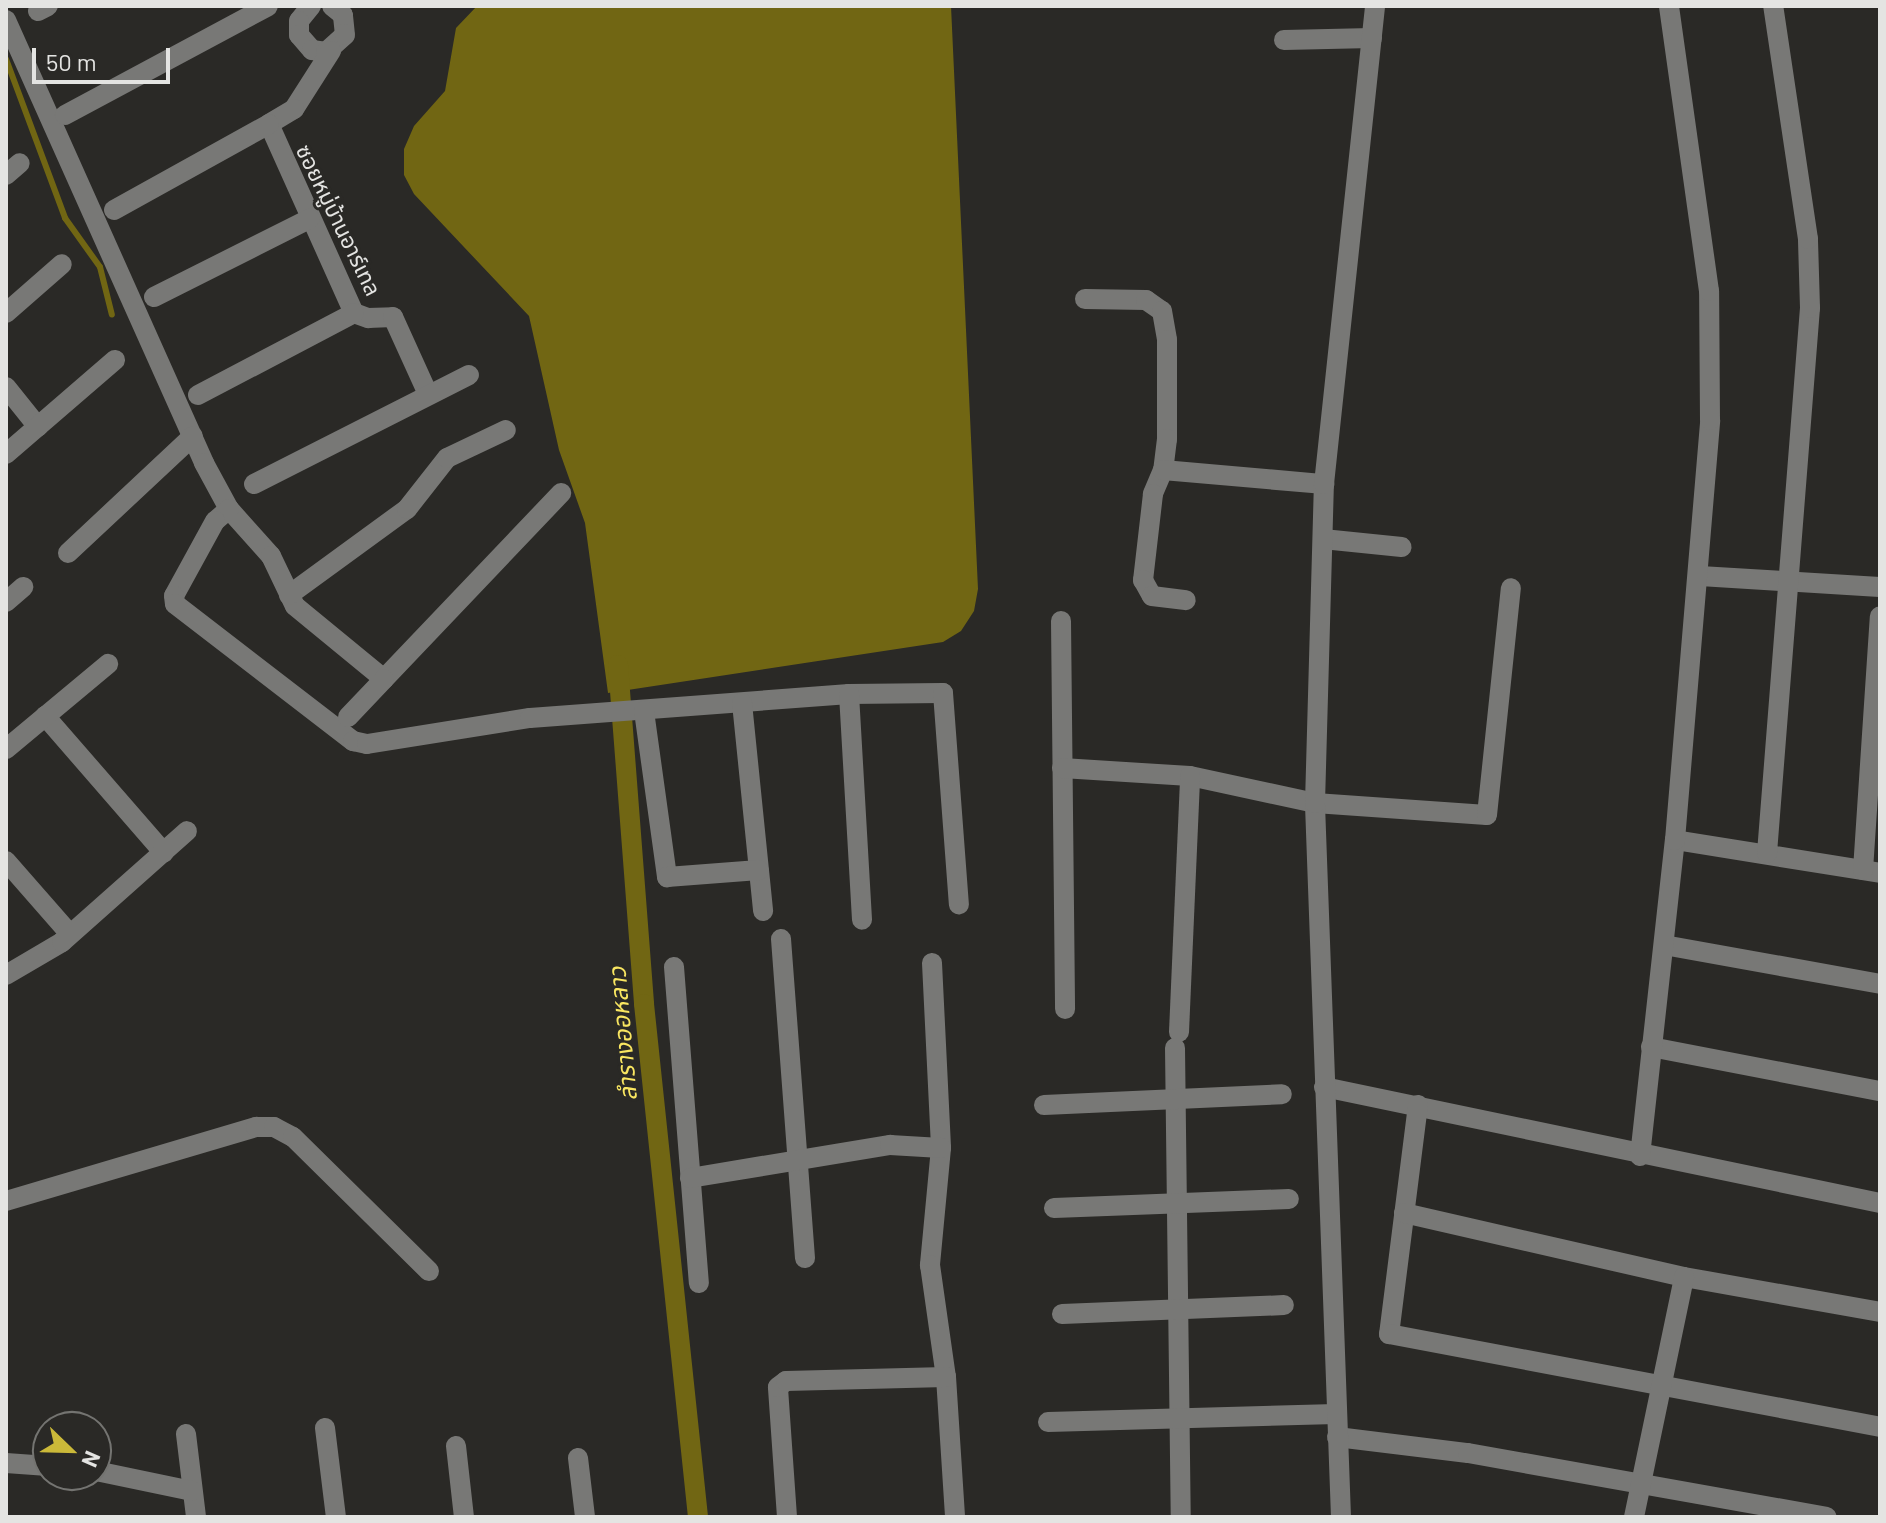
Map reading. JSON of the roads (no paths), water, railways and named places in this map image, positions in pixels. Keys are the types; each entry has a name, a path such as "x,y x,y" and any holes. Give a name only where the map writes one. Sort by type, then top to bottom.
{"street":[{"path":"65,115 268,6"},
{"path":"311,6 299,21 302,41 312,50 331,51"},
{"path":"114,210 294,109 346,28 332,6"},
{"path":"1341,1517 1315,803 1324,484 1375,6"},
{"path":"1640,1156 1675,840 1700,576 1710,420 1709,291 1669,6"},
{"path":"1767,853 1810,308 1808,239 1773,6"},
{"path":"6,20 193,436 229,509 271,556 295,606 384,679"},
{"path":"1284,40 1372,38"},
{"name":"ซอยหมู่บ้านอาร์เทล","path":"269,124 309,219 354,313 368,318 393,317 428,394"},
{"path":"154,297 309,219"},
{"path":"6,313 62,264"},
{"path":"1085,299 1146,300 1162,311 1167,355 1163,470 1153,494 1143,580 1152,596 1186,600"},
{"path":"198,395 354,313"},
{"path":"6,454 115,360"},
{"path":"254,484 469,375"},
{"path":"6,387 38,427"},
{"path":"289,595 407,509 447,458 506,430"},
{"path":"68,553 193,436"},
{"path":"1163,470 1324,484"},
{"path":"348,717 561,493"},
{"path":"229,509 215,521 174,596 175,604 353,741 367,744 530,718 849,694 943,693 959,904"},
{"path":"1323,539 1402,547"},
{"path":"1700,576 1789,579 1880,587"},
{"path":"6,602 23,587"},
{"path":"1062,768 1190,776 1315,803 1487,815 1511,588"},
{"path":"1675,840 1872,872 1880,617"},
{"path":"1061,621 1065,1009"},
{"path":"6,749 108,664"},
{"path":"849,694 862,920"},
{"path":"742,703 763,911"},
{"path":"644,711 667,877 759,870"},
{"path":"45,716 164,853"},
{"path":"1181,1517 1174,1102 1190,776"},
{"path":"6,975 70,934 187,831"},
{"path":"6,861 70,934"},
{"path":"781,939 805,1258"},
{"path":"1664,945 1880,984"},
{"path":"932,963 941,1148 930,1265 946,1377 955,1517"},
{"path":"674,967 699,1283"},
{"path":"1651,1047 1880,1091"},
{"path":"1324,1087 1418,1105 1640,1156 1880,1203"},
{"path":"1044,1105 1174,1102 1282,1094"},
{"path":"1418,1105 1389,1334 1880,1427"},
{"path":"6,1201 256,1127 274,1127 293,1137 429,1271"},
{"path":"690,1178 914,1143 941,1148"},
{"path":"1054,1208 1289,1199"},
{"path":"1404,1213 1684,1277 1880,1312"},
{"path":"1634,1517 1684,1277"},
{"path":"1062,1314 1179,1312 1284,1305"},
{"path":"787,1517 778,1387 786,1381 946,1377"},
{"path":"1048,1422 1179,1421 1336,1414"},
{"path":"325,1428 336,1517"},
{"path":"186,1434 196,1517"},
{"path":"1337,1437 1641,1482 1826,1517"},
{"path":"456,1446 464,1517"},
{"path":"578,1458 585,1517"},
{"path":"6,1463 32,1465"},
{"path":"112,1474 192,1491"}],"waterway":[{"path":"6,59 65,218 100,267 112,315"},
{"name":"ลำรางออหลาว","path":"618,665 644,1004 698,1517"}]}
